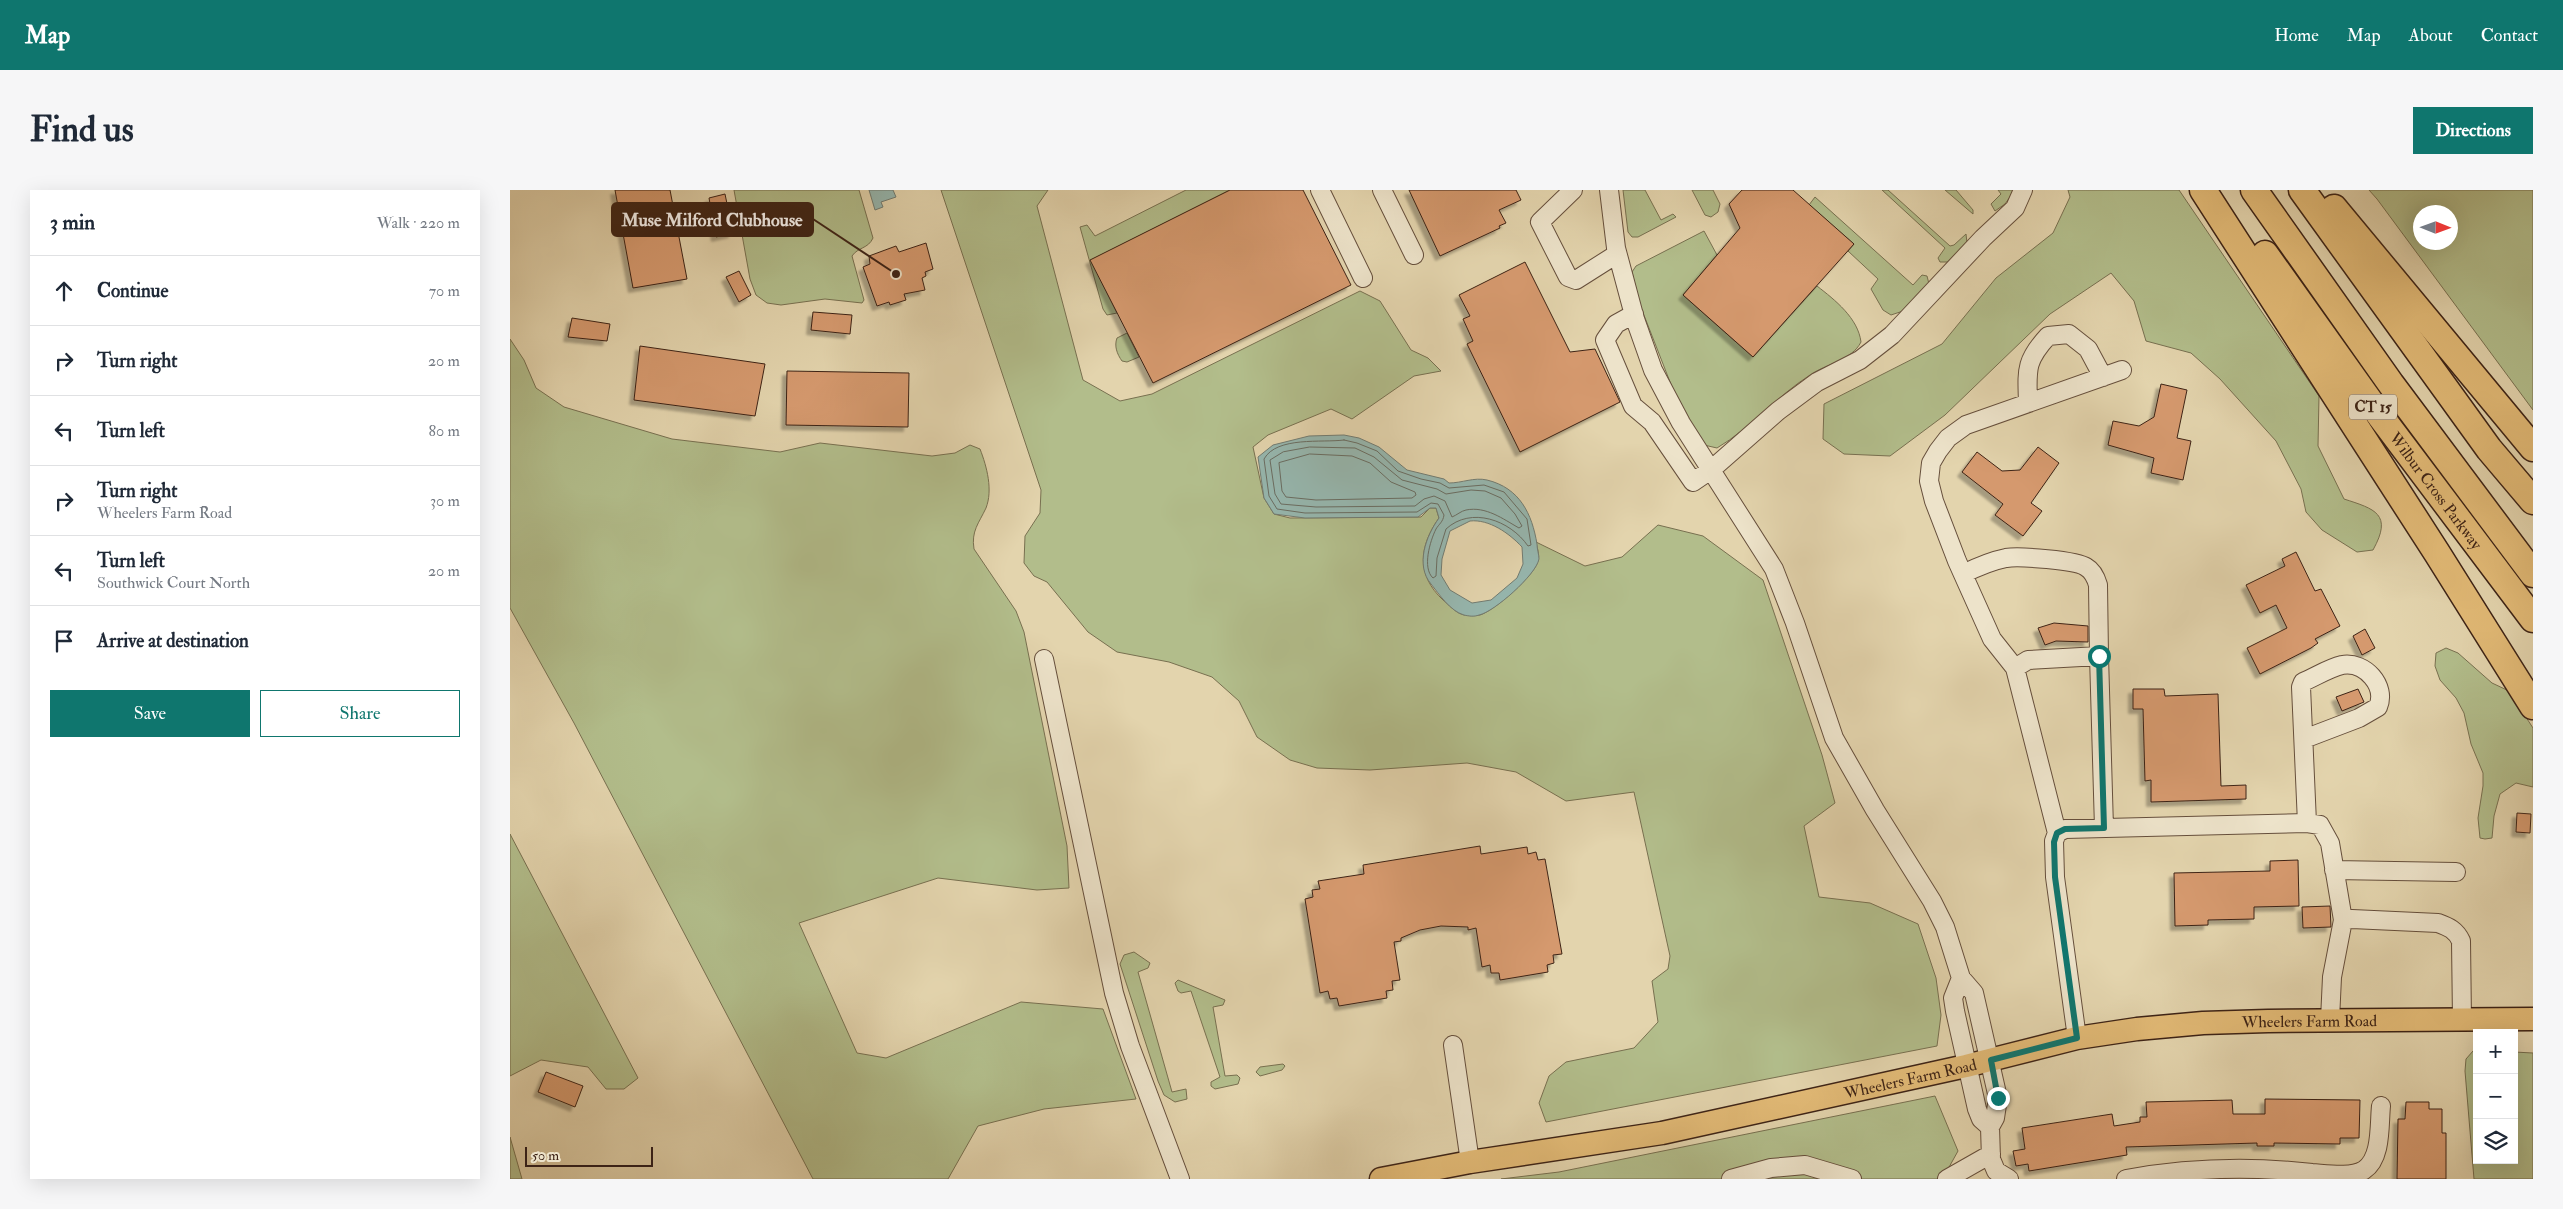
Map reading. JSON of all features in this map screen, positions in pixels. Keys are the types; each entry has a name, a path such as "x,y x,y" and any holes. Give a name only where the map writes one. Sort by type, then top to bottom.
{"highway":[{"path":"2203,190 2437,552 2533,706"},
{"name":"Wilbur Cross Parkway","path":"2220,190 2381,418 2533,619"},
{"name":"Wilbur Cross Parkway","path":"2254,190 2401,398 2533,574"},
{"path":"2302,190 2484,442 2533,501"},
{"path":"2320,190 2533,448"}],"main road":[{"name":"Wheelers Farm Road","path":"1394,1178 1470,1162 1662,1133 1966,1066 2077,1038 2137,1029 2203,1023 2533,1019"}],"street":[{"path":"1320,190 1363,278"},
{"path":"1382,190 1414,255"},
{"path":"1573,190 1540,222 1568,277 1576,280 1617,254"},
{"path":"1609,190 1617,254 1634,314 1653,370 1681,423 1774,569 1795,623 1834,738 1875,810 1932,900 1945,927 1961,978 1969,985 1978,1002 1998,1098 1995,1118 1990,1127 1991,1154 1996,1171 2009,1179"},
{"path":"1634,314 1616,324 1605,340 1633,406 1652,422 1693,482 1712,469 1778,411 1817,382 1860,360 1892,335 1983,238 2015,208 2023,190"},
{"path":"2028,403 2027,373 2032,353 2048,336 2069,334 2088,349 2103,377"},
{"path":"2077,1038 2055,877 2054,842 2057,833 2015,668 1992,639 1963,574 1934,501 1929,481 1931,463 1948,438 1966,425 2122,370"},
{"path":"1963,574 1985,564 2009,558 2074,562 2087,567 2095,577 2098,586 2104,828"},
{"path":"2015,668 2028,660 2099,656"},
{"path":"1044,659 1114,993 1130,1046 1180,1179"},
{"path":"2304,739 2359,718 2378,707 2380,688 2374,679 2356,666 2342,665 2303,682 2300,691 2304,739 2306,823"},
{"path":"2057,833 2065,829 2317,824 2326,834 2343,920 2332,977 2330,1020"},
{"path":"2334,870 2456,872"},
{"path":"2343,920 2438,923 2450,927 2457,933 2461,941 2462,1020"},
{"path":"1961,978 1953,998 1966,1066 1981,1119 1990,1127"},
{"path":"1453,1046 1470,1162"},
{"path":"2126,1179 2262,1168 2318,1173 2358,1173 2368,1166 2375,1154 2381,1106"},
{"path":"1947,1179 1991,1154"},
{"path":"1731,1179 1757,1175 1787,1166 1805,1165 1852,1179"}],"green space":[{"path":"734,190 859,190 873,238 871,242 852,256 864,300 862,303 825,299 781,305 767,303 756,295 750,279"},
{"path":"941,190 1048,190 1037,206 1083,380 1120,401 1152,394 1360,291 1380,301 1411,350 1428,358 1441,371 1414,376 1352,419 1331,409 1268,435 1253,447 1264,498 1274,514 1290,518 1421,517 1430,508 1436,508 1439,518 1427,539 1424,550 1425,570 1428,581 1434,590 1454,610 1463,615 1480,615 1495,607 1530,575 1539,556 1536,542 1585,566 1622,557 1658,525 1703,536 1763,580 1822,755 1835,803 1804,826 1819,897 1870,903 1918,924 1936,978 1941,1015 1937,1046 1546,1122 1539,1103 1549,1076 1566,1062 1634,1048 1658,1022 1652,981 1668,969 1670,956 1634,792 1566,801 1516,772 1467,763 1370,770 1317,768 1290,760 1257,737 1239,701 1212,677 1169,662 1117,652 1088,632 1047,582 1034,576 1024,563 1025,536 1040,513 1041,490"},
{"path":"1186,190 1230,190 1091,260 1117,313 1107,315 1103,309 1080,227 1087,225 1095,236"},
{"path":"1623,190 1645,190 1661,220 1673,214 1676,217 1638,237 1632,237 1628,232"},
{"path":"1692,190 1713,190 1720,204 1718,212 1711,217 1705,215"},
{"path":"1882,190 1888,190 1950,246 1954,245 1966,234 1967,243 1949,262 1940,262 1938,258 1945,248"},
{"path":"1945,190 1956,190 1973,210 1973,214"},
{"path":"1998,190 2015,190 2005,204 1995,211 1991,204 2001,194"},
{"path":"2068,190 2179,190 2319,396 2318,446 2344,499 2364,506 2378,515 2381,521 2381,528 2379,538 2373,550 2357,552 2322,530 2306,512 2301,489 2276,441 2220,379 2191,353 2146,341 2134,301 2111,273 2050,314 1945,415 1890,456 1844,454 1823,439 1824,404 1942,344 1996,278 2053,233 2070,197"},
{"path":"2369,190 2533,190 2533,410 2415,250 2458,250 2458,205 2413,205 2413,248"},
{"path":"1815,197 1913,285 1922,275 1927,276 1929,284 1903,311 1891,315 1883,310 1871,289 1878,279 1848,251 1854,244 1809,205"},
{"path":"1704,231 1717,255 1683,295 1753,357 1817,286 1851,317 1861,342 1857,348 1845,357 1816,371 1798,383 1741,431 1717,448 1704,445 1697,437 1672,387 1640,305 1632,272 1636,266"},
{"path":"1127,333 1139,357 1127,362 1122,361 1120,358 1116,350 1116,344 1117,338"},
{"path":"510,339 524,360 536,388 564,407 672,439 780,452 820,443 932,456 955,453 970,445 980,449 987,471 989,494 986,508 975,532 974,549 1016,611 1024,632 1067,846 1069,888 1037,890 938,878 799,923 857,1053 886,1058 1021,1002 1103,1009 1136,1099 1044,1109 978,1126 948,1179 813,1179 574,723 510,608"},
{"path":"2446,648 2458,653 2492,683 2509,691 2533,728 2533,787 2516,783 2500,794 2494,816 2492,838 2480,838 2478,818 2483,773 2471,744 2464,713 2456,698 2440,680 2435,666 2436,653"},
{"path":"510,834 638,1078 624,1089 606,1089 588,1067 541,1060 510,1076"},
{"path":"1134,952 1150,963 1148,968 1138,972 1172,1092 1186,1089 1187,1099 1175,1102 1164,1095 1158,1081 1120,964 1124,955"},
{"path":"1178,980 1225,1000 1223,1005 1213,1007 1225,1076 1237,1075 1240,1078 1238,1084 1215,1089 1211,1086 1211,1082 1220,1077 1191,991 1181,993 1178,991 1175,983"},
{"path":"2473,1051 2473,1164 2518,1164 2518,1052 2533,1053 2533,1179 2474,1179 2465,1071 2466,1059"},
{"path":"1283,1064 1285,1066 1282,1070 1260,1076 1256,1072 1260,1067"},
{"path":"1935,1096 1958,1151 1948,1169 1949,1179 1501,1179 1559,1172"},
{"path":"510,1137 522,1179 510,1179"}],"water":[{"path":"869,190 893,190 896,197 881,202 883,207 875,210"},
{"path":"1344,435 1359,438 1379,447 1407,470 1444,479 1449,483 1482,479 1498,484 1516,496 1528,513 1537,544 1539,559 1536,566 1514,592 1486,612 1475,616 1459,613 1450,606 1431,584 1424,568 1424,551 1430,533 1439,518 1436,508 1430,508 1418,517 1305,518 1274,514 1264,498 1258,457 1273,445 1309,436","holes":["1470,521 1477,521 1498,528 1517,542 1522,547 1523,564 1517,578 1491,600 1472,603 1450,590 1441,575 1442,559 1450,531"]}],"building":[{"path":"615,190 670,190 687,279 633,288"},
{"path":"1230,190 1303,190 1351,285 1153,383 1090,260"},
{"path":"1409,190 1516,190 1521,200 1499,210 1506,223 1499,226 1500,228 1440,256"},
{"path":"1742,190 1793,190 1854,244 1753,357 1683,295 1740,228 1729,204"},
{"path":"725,194 733,233 716,237 709,198"},
{"path":"926,243 933,269 925,272 926,276 922,278 925,290 904,294 906,300 890,305 889,302 877,306 863,267 870,264 869,256 896,246 899,252"},
{"path":"1525,262 1570,352 1595,349 1620,402 1520,452 1467,344 1473,341 1463,319 1470,316 1459,295"},
{"path":"739,271 751,295 739,302 726,277"},
{"path":"813,312 852,315 850,334 811,330"},
{"path":"572,318 610,324 607,341 568,337"},
{"path":"640,346 765,364 755,416 634,400"},
{"path":"787,371 909,373 908,427 786,425"},
{"path":"2161,384 2187,390 2177,438 2191,441 2183,480 2151,473 2154,458 2108,445 2113,421 2139,426 2154,417"},
{"path":"2038,447 2059,463 2031,503 2042,511 2023,536 1995,515 2003,504 1962,472 1977,452 2002,471 2020,470"},
{"path":"2296,552 2315,591 2321,589 2340,626 2315,639 2318,643 2311,648 2260,674 2247,648 2287,628 2276,605 2260,613 2246,585 2285,566 2282,559"},
{"path":"2054,623 2088,626 2088,642 2056,641 2045,645 2038,628"},
{"path":"2365,629 2375,648 2362,655 2353,636"},
{"path":"2133,689 2164,689 2165,696 2218,694 2221,786 2246,785 2246,799 2151,802 2151,780 2145,781 2143,709 2133,709"},
{"path":"2358,689 2364,702 2342,711 2336,697"},
{"path":"2517,813 2531,814 2530,833 2516,832"},
{"path":"1480,846 1481,854 1527,847 1528,854 1536,852 1538,860 1545,859 1562,954 1553,955 1554,963 1547,965 1548,972 1500,980 1499,973 1491,973 1490,965 1482,967 1476,928 1468,930 1468,927 1441,926 1420,930 1401,938 1401,941 1394,942 1400,980 1392,981 1393,990 1386,991 1387,998 1339,1006 1337,998 1330,999 1328,991 1320,993 1305,899 1313,897 1312,890 1320,889 1318,881 1364,874 1363,865"},
{"path":"2298,860 2299,906 2254,907 2254,919 2208,920 2208,925 2175,926 2174,873 2270,871 2270,861"},
{"path":"2330,906 2331,927 2303,928 2302,907"},
{"path":"546,1072 583,1086 575,1107 538,1092"},
{"path":"2265,1099 2360,1100 2359,1138 2340,1138 2340,1144 2274,1143 2274,1146 2257,1146 2257,1143 2126,1147 2127,1155 2029,1171 2028,1164 2016,1166 2013,1151 2025,1149 2022,1128 2112,1114 2114,1126 2140,1122 2140,1117 2147,1117 2146,1102 2232,1100 2233,1114 2265,1114"},
{"path":"2406,1102 2429,1102 2429,1109 2442,1109 2442,1133 2446,1133 2446,1179 2397,1179 2398,1119 2405,1119"}],"place":[{"name":"Muse Milford Clubhouse","path":"896,274"}],"route":[{"path":"1998,1098 1991,1060 2077,1038 2055,877 2054,842 2057,833 2065,829 2104,828 2099,656"}]}
